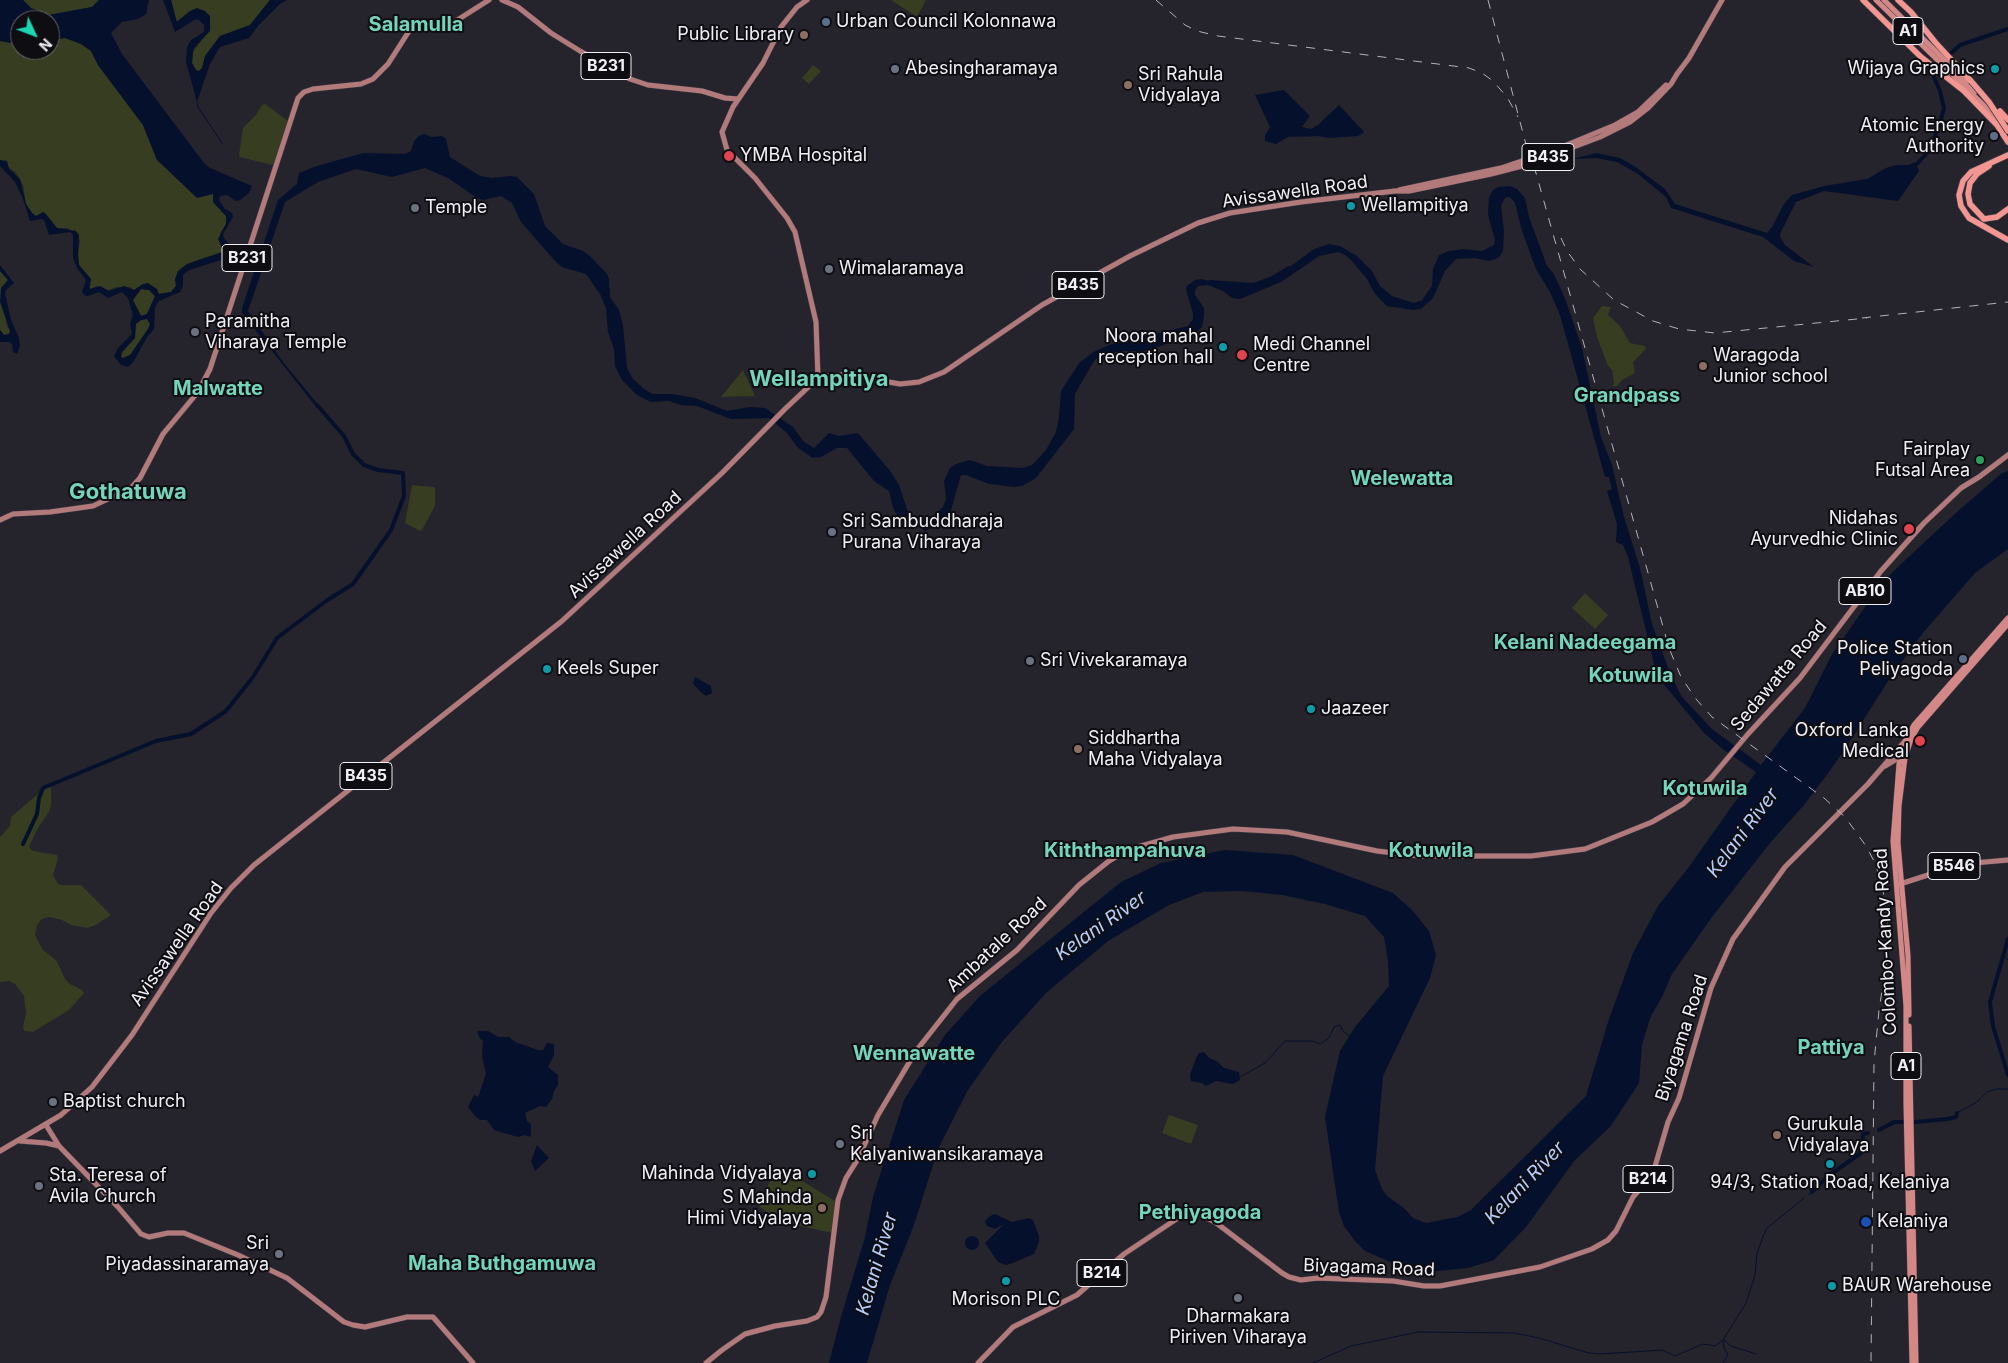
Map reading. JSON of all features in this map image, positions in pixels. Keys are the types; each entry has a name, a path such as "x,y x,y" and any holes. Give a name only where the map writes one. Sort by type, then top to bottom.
{"highway":[{"name":"A1","path":"1876,0 1939,62 1948,67 2007,120"},
{"name":"A1","path":"1884,0 1939,55 1948,67 2008,130"},
{"path":"1898,0 1912,12 1935,42 2007,120"},
{"path":"1865,2 1908,42 1920,57 1964,91 1996,125 2008,142"},
{"path":"1971,81 1989,102 2008,130"},
{"path":"1996,125 2008,155"},
{"path":"2008,155 1977,174 1970,183 1968,194 1972,207 1984,219 1998,217 2008,209"},
{"path":"2008,155 1971,172 1963,181 1959,195 1961,206 1969,218 2008,240"},
{"name":"Colombo-Kandy Road","path":"1912,1363 1906,1103 1906,1006 1898,856 1898,818 1903,757 1906,740 1918,720 2008,618"},
{"name":"Colombo-Kandy Road","path":"1916,1363 1909,989 1894,841 1898,770 1918,727 2008,624"}],"main road":[{"name":"B231","path":"0,520 13,514 50,512 93,506 131,488 140,478 163,434 198,392 210,368 298,98 304,92 313,89 361,84 373,79 388,64 411,28 451,24 488,0"},
{"name":"B231","path":"502,0 518,7 575,48 630,79 648,85 702,91 725,98 738,99"},
{"path":"807,0 798,7 781,27 763,63 733,107 722,132 727,150 755,178 796,232 816,322 818,378"},
{"name":"Avissawella Road","path":"0,1151 3,1147 46,1125 74,1105 101,1077 132,1035 211,913 245,873 562,621 722,473 818,378 850,375 900,384 919,382 944,372 1042,305 1130,256 1198,223 1230,213 1302,202 1409,191 1526,165 1592,140 1630,122 1665,91 1722,0"},
{"path":"725,98 733,107"},
{"name":"Sedawatta Road","path":"1739,745 1800,678 1881,571 1924,523 1961,488 2008,455"},
{"name":"Biyagama Road","path":"978,1363 1013,1327 1077,1295 1124,1254 1187,1212 1206,1217 1282,1273 1301,1280 1318,1278 1393,1281 1424,1286 1440,1286 1540,1267 1592,1249 1608,1240 1616,1231 1633,1197 1654,1170 1668,1122 1680,1093 1711,988 1734,939 1785,867 1875,775 1906,740"},
{"name":"Ambatale Road","path":"706,1363 745,1334 807,1321 817,1317 821,1312 826,1297 838,1200 846,1178 858,1159 878,1115 916,1051 958,1000 1017,950 1084,880 1114,857 1136,847 1173,837 1233,829 1287,832 1377,851 1425,856 1531,856 1569,853 1605,842 1652,822 1674,809 1696,794 1739,745"},
{"path":"1890,757 1903,757"},
{"name":"Biyagama Road","path":"1875,775 1888,764 1903,757"},
{"path":"1888,764 1898,770"},
{"name":"B546","path":"1899,884 1962,864 2008,860"},
{"path":"46,1125 59,1146 118,1207 140,1234 149,1237 168,1233 184,1233 238,1255 288,1278 344,1322 353,1325 365,1327 407,1317 432,1316 473,1363"},
{"path":"18,1141 59,1146"}],"green space":[{"path":"23,0 99,0 92,7 60,13 60,10 36,10 31,8"},
{"path":"171,0 270,0 250,25 220,36 205,56 202,68 199,71 196,70 192,63 193,52 211,27 190,11 176,22"},
{"path":"891,0 926,0 917,17"},
{"path":"65,38 81,44 91,51 98,65 143,125 157,160 214,194 213,202 226,216 226,224 220,233 222,253 200,259 175,279 176,286 171,292 159,294 143,284 134,290 130,287 116,287 106,291 97,286 90,289 91,279 79,265 80,240 68,228 57,228 45,213 36,216 32,213 26,204 23,185 16,173 0,160 0,41 10,42 10,60 60,60 60,39"},
{"path":"813,65 821,71 809,84 802,78"},
{"path":"265,104 288,121 272,165 240,157 239,155 243,128 256,115 262,105"},
{"path":"0,271 8,280 1,288 7,326 10,331 9,334 4,335 0,330"},
{"path":"141,289 149,290 155,296 147,314 141,316 133,300"},
{"path":"1602,306 1611,307 1608,315 1620,326 1630,343 1645,346 1646,349 1633,362 1635,373 1622,380 1617,386 1613,386 1612,370 1608,366 1597,337 1593,318"},
{"path":"147,319 150,324 148,329 130,356 121,357 122,352 135,338 135,324"},
{"path":"743,370 755,396 721,397"},
{"path":"412,485 434,487 435,489 435,506 420,531 405,523"},
{"path":"1585,593 1608,615 1595,629 1572,608"},
{"path":"51,787 49,812 38,828 29,847 33,851 57,855 58,858 53,875 58,884 81,885 111,915 96,925 87,928 71,925 62,920 49,917 42,919 37,925 35,935 43,950 57,961 65,979 84,993 69,1010 33,1032 24,1031 23,1027 26,1013 24,996 15,984 9,981 0,982 0,837 10,826 11,817 40,792 40,789"},
{"path":"1169,1115 1198,1125 1191,1144 1162,1133"},
{"path":"794,1176 835,1201 833,1233 799,1226 770,1215 758,1205 770,1181 792,1181"}],"water":[{"path":"0,0 23,0 31,8 36,10 10,10 10,43 0,41"},
{"path":"99,0 149,0 146,14 138,19 122,22 111,33 122,54 204,163 210,168 252,186 249,193 240,200 236,201 227,195 220,196 219,200 225,209 232,213 233,217 223,234 231,247 231,254 221,260 189,270 183,275 183,286 180,292 159,301 155,307 154,329 147,337 134,361 128,367 121,365 114,356 118,348 132,334 130,323 133,316 128,298 122,292 108,298 99,292 88,296 84,295 82,292 86,280 77,268 73,258 73,235 70,232 49,235 44,220 30,221 15,182 0,166 0,160 7,161 9,169 20,179 26,204 32,213 36,216 43,212 57,228 76,231 79,235 79,265 91,279 90,289 100,286 109,291 124,286 134,290 148,283 157,289 159,294 171,292 176,286 175,279 178,271 187,264 222,252 223,250 218,239 226,224 226,216 213,202 213,194 197,198 157,160 143,125 98,65 91,51 81,44 65,38 60,39 60,13 92,7","holes":["141,289 149,290 155,296 147,314 141,316 133,300","147,319 150,324 130,355 121,357 122,352 135,338 136,324 141,320"]},
{"path":"163,0 171,0 177,22 190,11 197,8 205,11 210,16 210,31 194,48 193,52 192,63 196,70 199,71 202,68 205,56 220,36 250,25 270,0 287,0 280,4 258,26 249,38 220,47 210,64 197,102 186,62 187,47 191,40 204,32 204,25 199,20 194,20 175,32"},
{"path":"1284,90 1310,116 1302,127 1311,129 1318,125 1339,105 1364,132 1358,136 1329,138 1319,136 1288,137 1276,144 1265,141 1265,136 1270,127 1255,95"},
{"name":"Kelani River","path":"424,134 431,137 442,136 446,139 450,157 480,176 492,178 517,177 534,194 545,226 563,244 583,251 591,257 607,274 610,297 619,310 623,325 627,368 633,379 644,389 653,394 672,394 695,398 727,411 750,407 765,408 793,427 804,442 814,448 829,433 839,436 858,433 891,472 899,485 908,512 916,518 924,520 929,520 943,507 946,499 944,481 950,468 956,464 970,460 987,466 1023,468 1032,465 1046,450 1056,432 1061,391 1080,362 1095,351 1109,345 1188,326 1193,319 1193,313 1186,290 1187,286 1195,280 1201,279 1216,283 1245,286 1283,272 1314,249 1329,244 1340,246 1357,256 1372,271 1380,286 1392,296 1414,303 1422,300 1432,286 1433,269 1439,255 1449,251 1464,249 1482,251 1494,245 1495,240 1488,215 1489,197 1493,190 1498,187 1510,186 1517,189 1525,198 1529,217 1547,266 1554,274 1566,301 1582,348 1601,437 1612,465 1624,517 1640,568 1652,624 1671,676 1682,697 1712,729 1761,765 1805,708 1831,656 1881,584 1958,511 2002,473 2008,471 2008,549 1975,573 1922,634 1890,678 1826,776 1712,917 1672,974 1650,1018 1642,1045 1639,1083 1610,1127 1575,1160 1526,1227 1494,1260 1468,1268 1416,1273 1365,1251 1344,1226 1339,1212 1325,1117 1340,1051 1355,1027 1389,986 1388,961 1384,937 1365,916 1325,904 1282,895 1242,891 1203,892 1169,905 1108,941 1047,992 1001,1043 968,1090 938,1149 914,1225 890,1285 867,1363 829,1363 865,1237 873,1197 904,1100 945,1035 980,996 1121,882 1161,863 1225,850 1293,855 1393,893 1413,911 1429,931 1436,955 1430,978 1383,1076 1375,1170 1382,1189 1387,1196 1405,1209 1413,1218 1426,1223 1458,1217 1471,1210 1586,1096 1608,1022 1633,953 1658,906 1689,867 1756,772 1724,750 1704,733 1657,676 1628,557 1623,545 1616,542 1617,524 1607,491 1612,489 1609,477 1605,477 1560,315 1550,292 1536,269 1522,231 1515,203 1510,197 1505,198 1501,205 1504,232 1503,251 1500,256 1489,261 1475,258 1456,259 1445,271 1433,298 1421,309 1413,310 1387,306 1375,294 1367,279 1351,260 1338,252 1319,256 1281,282 1240,299 1232,298 1223,291 1208,285 1198,286 1195,290 1195,295 1204,308 1204,316 1202,327 1192,336 1144,351 1120,351 1100,356 1094,361 1075,394 1074,429 1036,478 1022,486 1014,487 989,484 966,475 961,475 951,510 946,520 925,531 919,526 908,524 897,516 889,491 874,481 847,448 837,448 821,457 813,458 798,448 787,433 769,418 731,419 697,406 681,405 669,401 651,402 637,395 622,380 615,366 614,349 608,332 606,308 600,294 586,274 562,267 556,262 521,222 512,203 501,196 483,200 477,198 448,178 425,168 392,177 356,169 318,182 285,202 248,311 283,362 320,407 317,408 242,313 242,308 278,200 297,184 299,173 363,153 405,154 411,151 414,141"},
{"path":"1596,153 1620,158 1634,166 1665,189 1675,204 1767,233 1784,204 1792,195 1824,186 1867,179 1886,168 1896,165 1909,165 1915,162 1919,171 1898,201 1824,191 1796,202 1780,237 1785,245 1814,267 1794,261 1763,237 1671,208 1666,197 1638,174 1617,162 1596,158 1572,159"},
{"path":"0,265 14,283 5,293 11,320 19,338 20,346 17,354 13,352 12,344 0,342 0,330 4,335 9,334 10,331 0,302 1,288 8,280 0,271"},
{"path":"695,677 711,686 712,693 706,696 702,693 693,684"},
{"path":"477,1031 488,1031 498,1037 509,1037 515,1042 538,1050 543,1050 547,1043 554,1044 554,1055 548,1067 558,1075 558,1085 546,1107 540,1106 525,1113 527,1121 531,1124 530,1137 525,1135 518,1137 494,1130 487,1120 480,1120 468,1107 474,1095 478,1097 486,1074 482,1056 483,1040 480,1039"},
{"path":"1204,1052 1209,1058 1218,1062 1224,1068 1239,1072 1240,1080 1233,1084 1216,1081 1206,1086 1202,1083 1191,1081 1190,1075 1196,1058 1199,1053"},
{"path":"537,1145 549,1158 535,1171 531,1161"},
{"path":"995,1214 1012,1222 1029,1218 1033,1220 1039,1236 1039,1242 1034,1254 1006,1265 998,1262 985,1243 1004,1224 995,1229 987,1226 985,1221"},
{"path":"972,1236 977,1238 979,1243 977,1248 972,1250 967,1248 965,1243 967,1238"}],"waterway":[{"path":"1948,56 1960,45 2008,29"},
{"path":"1916,165 1929,151 1944,108 1940,91 1933,75 1943,62"},
{"path":"197,102 198,107 222,143"},
{"path":"1274,277 1289,268"},
{"path":"1210,282 1253,285"},
{"path":"23,844 37,814 39,798 43,788 156,741 191,734 226,711 253,677 277,638 326,601 353,584 391,530 404,496 403,473 378,470 364,465 353,454 344,436 317,405"},
{"path":"2008,939 1990,1002 1993,1026 2008,1075"},
{"path":"2003,955 2008,960"},
{"path":"1240,1077 1265,1063 1285,1041 1312,1041 1320,1044 1329,1038 1334,1027 1340,1025 1343,1031 1351,1037"},
{"path":"1957,1113 1977,1102 1987,1092 1997,1089 2008,1089"},
{"path":"1915,1122 1948,1119 1956,1117 1957,1113"},
{"path":"1879,1130 1894,1122 1904,1122"},
{"path":"1812,1192 1828,1176 1861,1153 1863,1134 1868,1133"},
{"path":"1313,1363 1351,1346 1418,1332 1514,1333 1539,1338 1589,1353 1600,1354 1662,1350 1675,1356 1703,1344 1715,1346 1723,1340 1746,1303 1755,1275 1757,1253 1766,1229 1804,1198"},
{"path":"1724,1340 1731,1346 1756,1354"},
{"path":"1723,1341 1728,1355 1723,1363"}],"railway":[{"path":"1156,0 1185,25 1197,31 1218,36 1469,68 1482,73 1493,81 1507,97 1518,117"},
{"path":"1488,0 1529,156"},
{"path":"1534,166 1669,648 1681,677 1696,699 1712,717 1824,798 1845,817 1866,846 1875,863 1882,884 1889,946 1879,1010 1874,1063 1871,1363"},
{"path":"1561,238 1567,251 1580,269 1614,300 1653,321 1679,329 1715,333 1867,318"},
{"path":"1862,318 2008,302"}],"place":[{"name":"Urban Council Kolonnawa","path":"826,22"},
{"name":"Public Library","path":"804,35"},
{"name":"Abesingharamaya","path":"895,69"},
{"name":"Wijaya Graphics","path":"1995,69"},
{"name":"Sri Rahula Vidyalaya","path":"1128,85"},
{"name":"Atomic Energy Authority","path":"1994,136"},
{"name":"YMBA Hospital","path":"729,156"},
{"name":"Wellampitiya","path":"1351,206"},
{"name":"Temple","path":"415,208"},
{"name":"Wimalaramaya","path":"829,269"},
{"name":"Paramitha Viharaya Temple","path":"195,332"},
{"name":"Noora mahal reception hall","path":"1223,347"},
{"name":"Medi Channel Centre","path":"1242,355"},
{"name":"Waragoda Junior school","path":"1703,366"},
{"name":"Fairplay Futsal Area","path":"1980,460"},
{"name":"Nidahas Ayurvedhic Clinic","path":"1909,529"},
{"name":"Sri Sambuddharaja Purana Viharaya","path":"832,532"},
{"name":"Police Station Peliyagoda","path":"1963,659"},
{"name":"Sri Vivekaramaya","path":"1030,661"},
{"name":"Keels Super","path":"547,669"},
{"name":"Jaazeer","path":"1311,709"},
{"name":"Oxford Lanka Medical","path":"1920,741"},
{"name":"Siddhartha Maha Vidyalaya","path":"1078,749"},
{"name":"Baptist church","path":"53,1102"},
{"name":"Gurukula Vidyalaya","path":"1777,1135"},
{"name":"Sri Kalyaniwansikaramaya","path":"840,1144"},
{"name":"94/3, Station Road, Kelaniya","path":"1830,1164"},
{"name":"Mahinda Vidyalaya","path":"812,1174"},
{"name":"Sta. Teresa of Avila Church","path":"39,1186"},
{"name":"S Mahinda Himi Vidyalaya","path":"822,1208"},
{"name":"Kelaniya","path":"1866,1222"},
{"name":"Sri Piyadassinaramaya","path":"279,1254"},
{"name":"Morison PLC","path":"1006,1281"},
{"name":"BAUR Warehouse","path":"1832,1286"},
{"name":"Dharmakara Piriven Viharaya","path":"1238,1298"}],"district":[{"name":"Salamulla","path":"416,25"},
{"name":"Wellampitiya","path":"819,379"},
{"name":"Malwatte","path":"218,389"},
{"name":"Grandpass","path":"1627,396"},
{"name":"Welewatta","path":"1402,479"},
{"name":"Gothatuwa","path":"128,492"},
{"name":"Kelani Nadeegama","path":"1585,643"},
{"name":"Kotuwila","path":"1631,676"},
{"name":"Kotuwila","path":"1705,789"},
{"name":"Kiththampahuva","path":"1125,851"},
{"name":"Kotuwila","path":"1431,851"},
{"name":"Pattiya","path":"1831,1048"},
{"name":"Wennawatte","path":"914,1054"},
{"name":"Pethiyagoda","path":"1200,1213"},
{"name":"Maha Buthgamuwa","path":"502,1264"}]}
